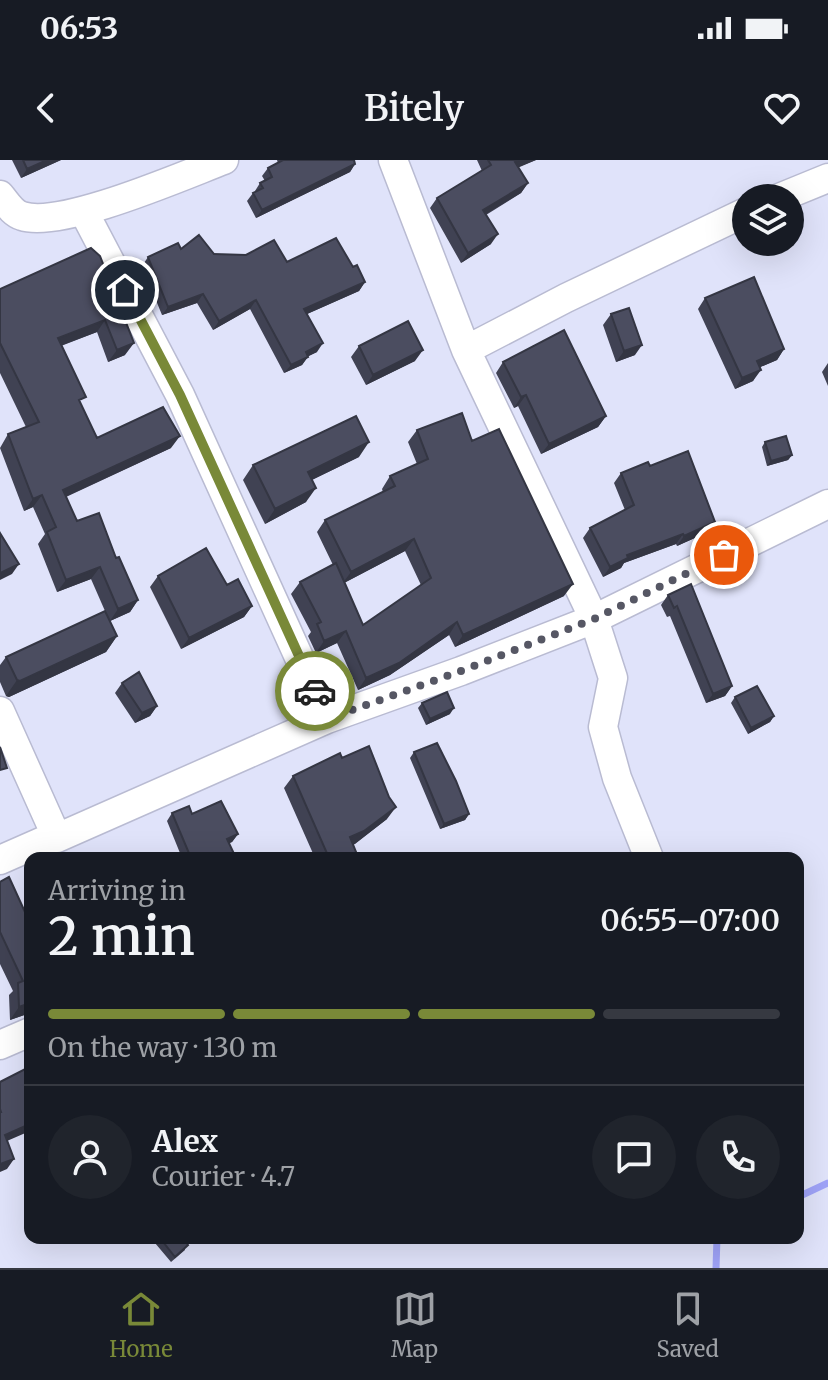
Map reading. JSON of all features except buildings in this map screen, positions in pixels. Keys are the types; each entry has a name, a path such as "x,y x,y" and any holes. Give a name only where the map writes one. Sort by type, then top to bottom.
{"street":[{"path":"0,195 19,216 36,219 84,212 224,160"},
{"path":"393,160 466,350 594,619 613,678 603,727 617,778 647,852"},
{"path":"804,188 828,178"},
{"path":"84,212 180,395 327,719"},
{"path":"0,231 45,217"},
{"path":"466,350 732,219"},
{"path":"29,852 55,845 327,719 594,619 828,504"},
{"path":"0,711 55,845"},
{"path":"0,860 24,853"},
{"path":"0,1045 24,1035"}],"waterway":[{"path":"804,1194 828,1183"},
{"path":"716,1268 717,1244"}],"way so far":[{"path":"315,691 327,719 594,619 724,555"}],"route":[{"path":"125,290 180,395 315,691"}]}
